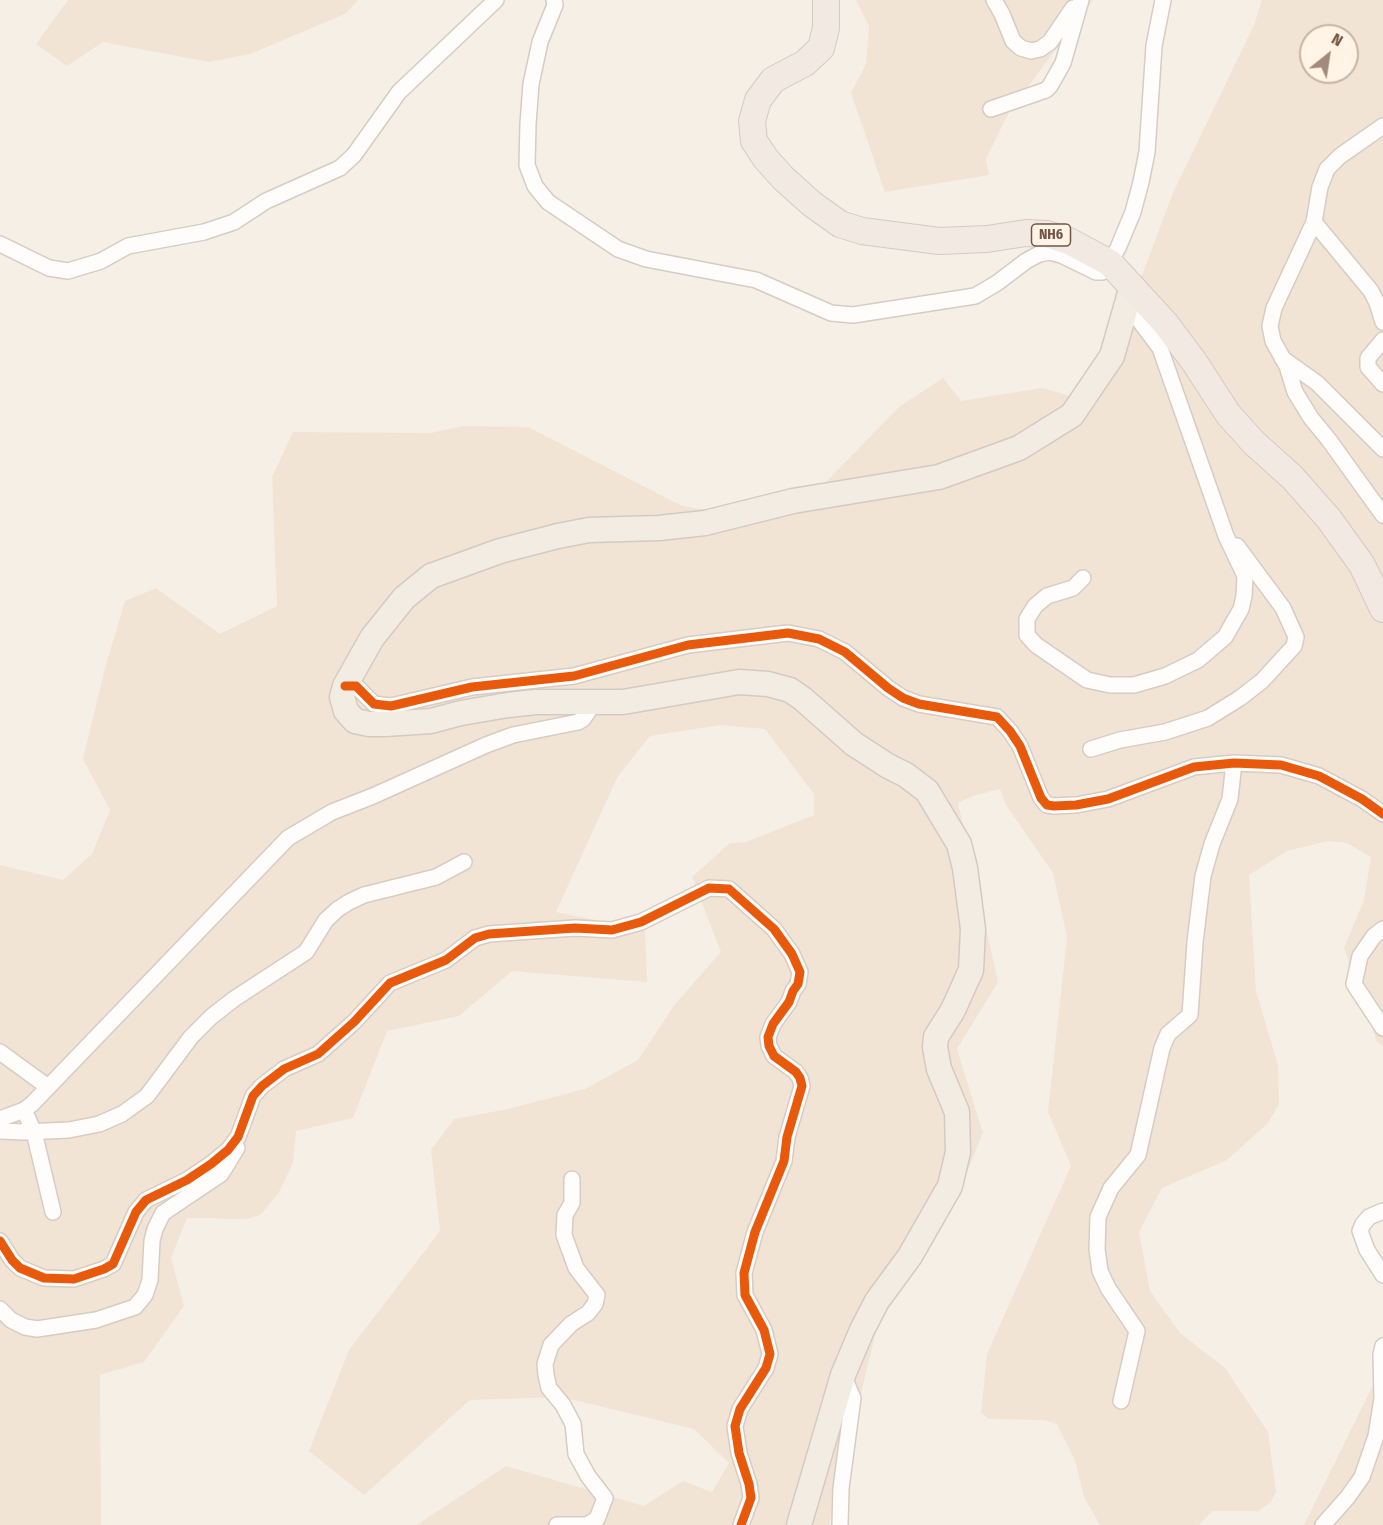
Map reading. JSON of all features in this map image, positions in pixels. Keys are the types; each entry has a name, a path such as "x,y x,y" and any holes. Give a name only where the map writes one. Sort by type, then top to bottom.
{"highway":[{"name":"NH6","path":"826,0 826,28 821,48 805,63 773,80 758,100 752,121 754,141 783,178 812,204 840,224 862,231 939,241 987,239 1026,233 1047,234 1069,241 1110,263 1129,295 1166,324 1190,355 1228,414 1254,444 1292,477 1329,519 1362,565 1383,609"}],"main road":[{"path":"799,1525 843,1375 877,1301 910,1256 950,1186 958,1152 957,1112 939,1069 935,1047 936,1036 953,1010 971,970 973,929 965,868 959,844 927,791 854,744 790,690 768,684 739,682 623,702 517,704 484,708 431,721 369,724 355,721 346,711 342,697 345,686 372,638 404,598 430,576 500,551 558,536 589,530 659,528 705,523 793,501 939,477 1019,448 1072,415 1112,356 1129,295"}],"street":[{"path":"0,244 49,268 69,270 101,261 128,246 204,232 234,222 266,201 340,168 354,155 399,93 496,0"},
{"path":"554,0 555,5 540,42 531,84 527,165 535,186 548,202 618,249 646,258 756,280 831,313 853,315 975,296 1026,261 1039,254 1050,252 1062,255 1096,272 1102,272 1110,263 1132,212 1141,182 1147,152 1154,46 1163,0"},
{"path":"994,0 1012,41 1021,48 1031,51 1040,49 1050,42 1080,0"},
{"path":"991,109 1047,90 1063,63 1080,0"},
{"path":"1383,126 1340,156 1328,169 1320,187 1314,222 1274,308 1270,326 1273,341 1295,392 1311,418 1383,515"},
{"path":"1314,222 1371,291 1383,322"},
{"path":"1083,578 1073,588 1047,596 1035,606 1027,620 1028,635 1036,645 1087,680 1110,685 1134,685 1165,676 1198,660 1215,648 1225,637 1241,609 1246,585 1245,576 1226,536 1160,348 1129,295"},
{"path":"1383,340 1368,358 1368,367 1383,384"},
{"path":"1282,358 1317,383 1383,449"},
{"path":"1091,749 1120,740 1165,732 1208,718 1262,681 1294,646 1296,638 1283,608 1250,561 1226,536"},
{"path":"345,686 356,686 375,704 391,706 472,687 574,676 688,645 788,633 819,639 845,652 903,698 920,704 997,717 1010,730 1020,746 1041,798 1047,805 1076,806 1108,799 1194,767 1234,763 1281,765 1319,777 1362,799 1383,814"},
{"path":"0,1119 24,1110 48,1087 288,838 332,812 486,745 513,735 578,722 594,703"},
{"path":"1121,1401 1137,1331 1108,1288 1100,1271 1097,1248 1098,1217 1111,1188 1138,1155 1162,1048 1168,1034 1190,1015 1195,942 1203,876 1212,844 1230,799 1234,763"},
{"path":"0,1131 69,1130 99,1124 122,1114 147,1096 191,1037 211,1017 234,999 306,952 326,920 338,909 364,896 436,877 464,862"},
{"path":"0,1241 20,1268 44,1278 74,1279 104,1269 113,1264 131,1221 141,1206 154,1195 203,1170 228,1150 238,1137 253,1096 274,1075 318,1054 335,1040 390,983 446,960 475,939 489,934 568,928 612,930 641,922 709,888 729,889 774,929 798,963 800,972 798,984 789,1002 770,1030 769,1046 774,1056 796,1072 802,1086 784,1161 755,1232 744,1273 745,1296 764,1330 770,1354 766,1368 740,1409 735,1426 739,1453 751,1498 741,1525"},
{"path":"1383,928 1374,936 1360,956 1354,984 1383,1028"},
{"path":"0,1052 48,1087"},
{"path":"0,1309 10,1320 38,1329 96,1320 135,1307 145,1295 150,1280 152,1241 163,1213 221,1174 248,1130 248,1106"},
{"path":"24,1110 34,1132 53,1212"},
{"path":"556,1525 587,1525 597,1519 605,1498 588,1476 576,1454 573,1424 549,1388 546,1375 545,1364 551,1345 571,1324 588,1313 595,1304 597,1295 576,1268 564,1235 565,1215 572,1203 572,1179"},
{"path":"1383,1211 1369,1217 1360,1232 1367,1250 1383,1275"},
{"path":"1323,1525 1362,1477 1376,1436 1382,1399 1381,1355 1383,1346"},
{"path":"840,1525 841,1488 853,1398 843,1375"}],"shaded area":[{"path":"68,0 358,0 345,14 250,54 209,62 103,42 67,66 36,44"},
{"path":"856,0 1093,0 1009,112 986,159 989,175 885,192 851,93 866,64 869,26"},
{"path":"1262,0 1383,0 1383,1046 1377,1042 1344,948 1364,900 1371,857 1347,843 1327,841 1287,851 1249,875 1256,991 1278,1065 1279,1104 1268,1123 1227,1160 1162,1188 1139,1232 1150,1291 1180,1333 1225,1368 1268,1432 1276,1492 1271,1502 1258,1511 1212,1511 1199,1525 1100,1525 1084,1497 1075,1460 1057,1424 1044,1420 989,1419 981,1413 987,1354 1071,1166 1048,1112 1067,937 1053,873 1006,805 1000,789 976,795 958,803 998,982 957,1049 983,1133 950,1213 881,1311 829,1525 417,1525 506,1466 644,1506 683,1481 712,1492 729,1463 694,1429 562,1397 470,1400 364,1495 309,1451 349,1350 440,1231 431,1150 454,1119 508,1109 585,1089 638,1060 675,1004 721,952 692,877 730,843 746,842 814,815 814,794 765,729 720,725 650,736 618,776 556,912 645,930 647,982 512,971 459,1016 387,1031 353,1118 296,1131 293,1163 278,1194 260,1215 248,1219 187,1218 171,1258 184,1306 144,1362 100,1375 101,1525 0,1525 0,865 63,880 92,854 110,810 83,759 105,668 125,601 156,588 220,634 277,606 272,477 293,432 431,433 463,426 528,427 682,506 715,511 821,487 899,407 943,378 961,401 1042,388 1081,399 1112,356 1172,195 1254,25"},
{"path":"1383,1372 1383,1525 1304,1525 1377,1377"}],"cycle path":[{"path":"345,686 356,686 374,704 391,706 472,687 574,676 688,645 788,633 819,639 845,652 903,698 919,704 997,717 1020,746 1041,798 1047,805 1076,805 1108,799 1194,767 1234,763 1281,765 1319,776 1362,799 1383,814"},
{"path":"0,1241 20,1268 44,1278 74,1279 104,1269 113,1264 136,1212 146,1200 187,1180 228,1150 238,1137 253,1096 262,1086 284,1069 318,1054 354,1022 390,983 446,960 475,938 489,934 575,928 612,930 641,922 709,888 729,889 774,929 792,954 800,972 798,984 789,1002 773,1024 768,1037 774,1056 796,1072 802,1086 787,1137 784,1161 755,1232 744,1273 745,1295 764,1330 770,1354 766,1368 740,1409 735,1426 739,1453 751,1498 741,1525"}]}
